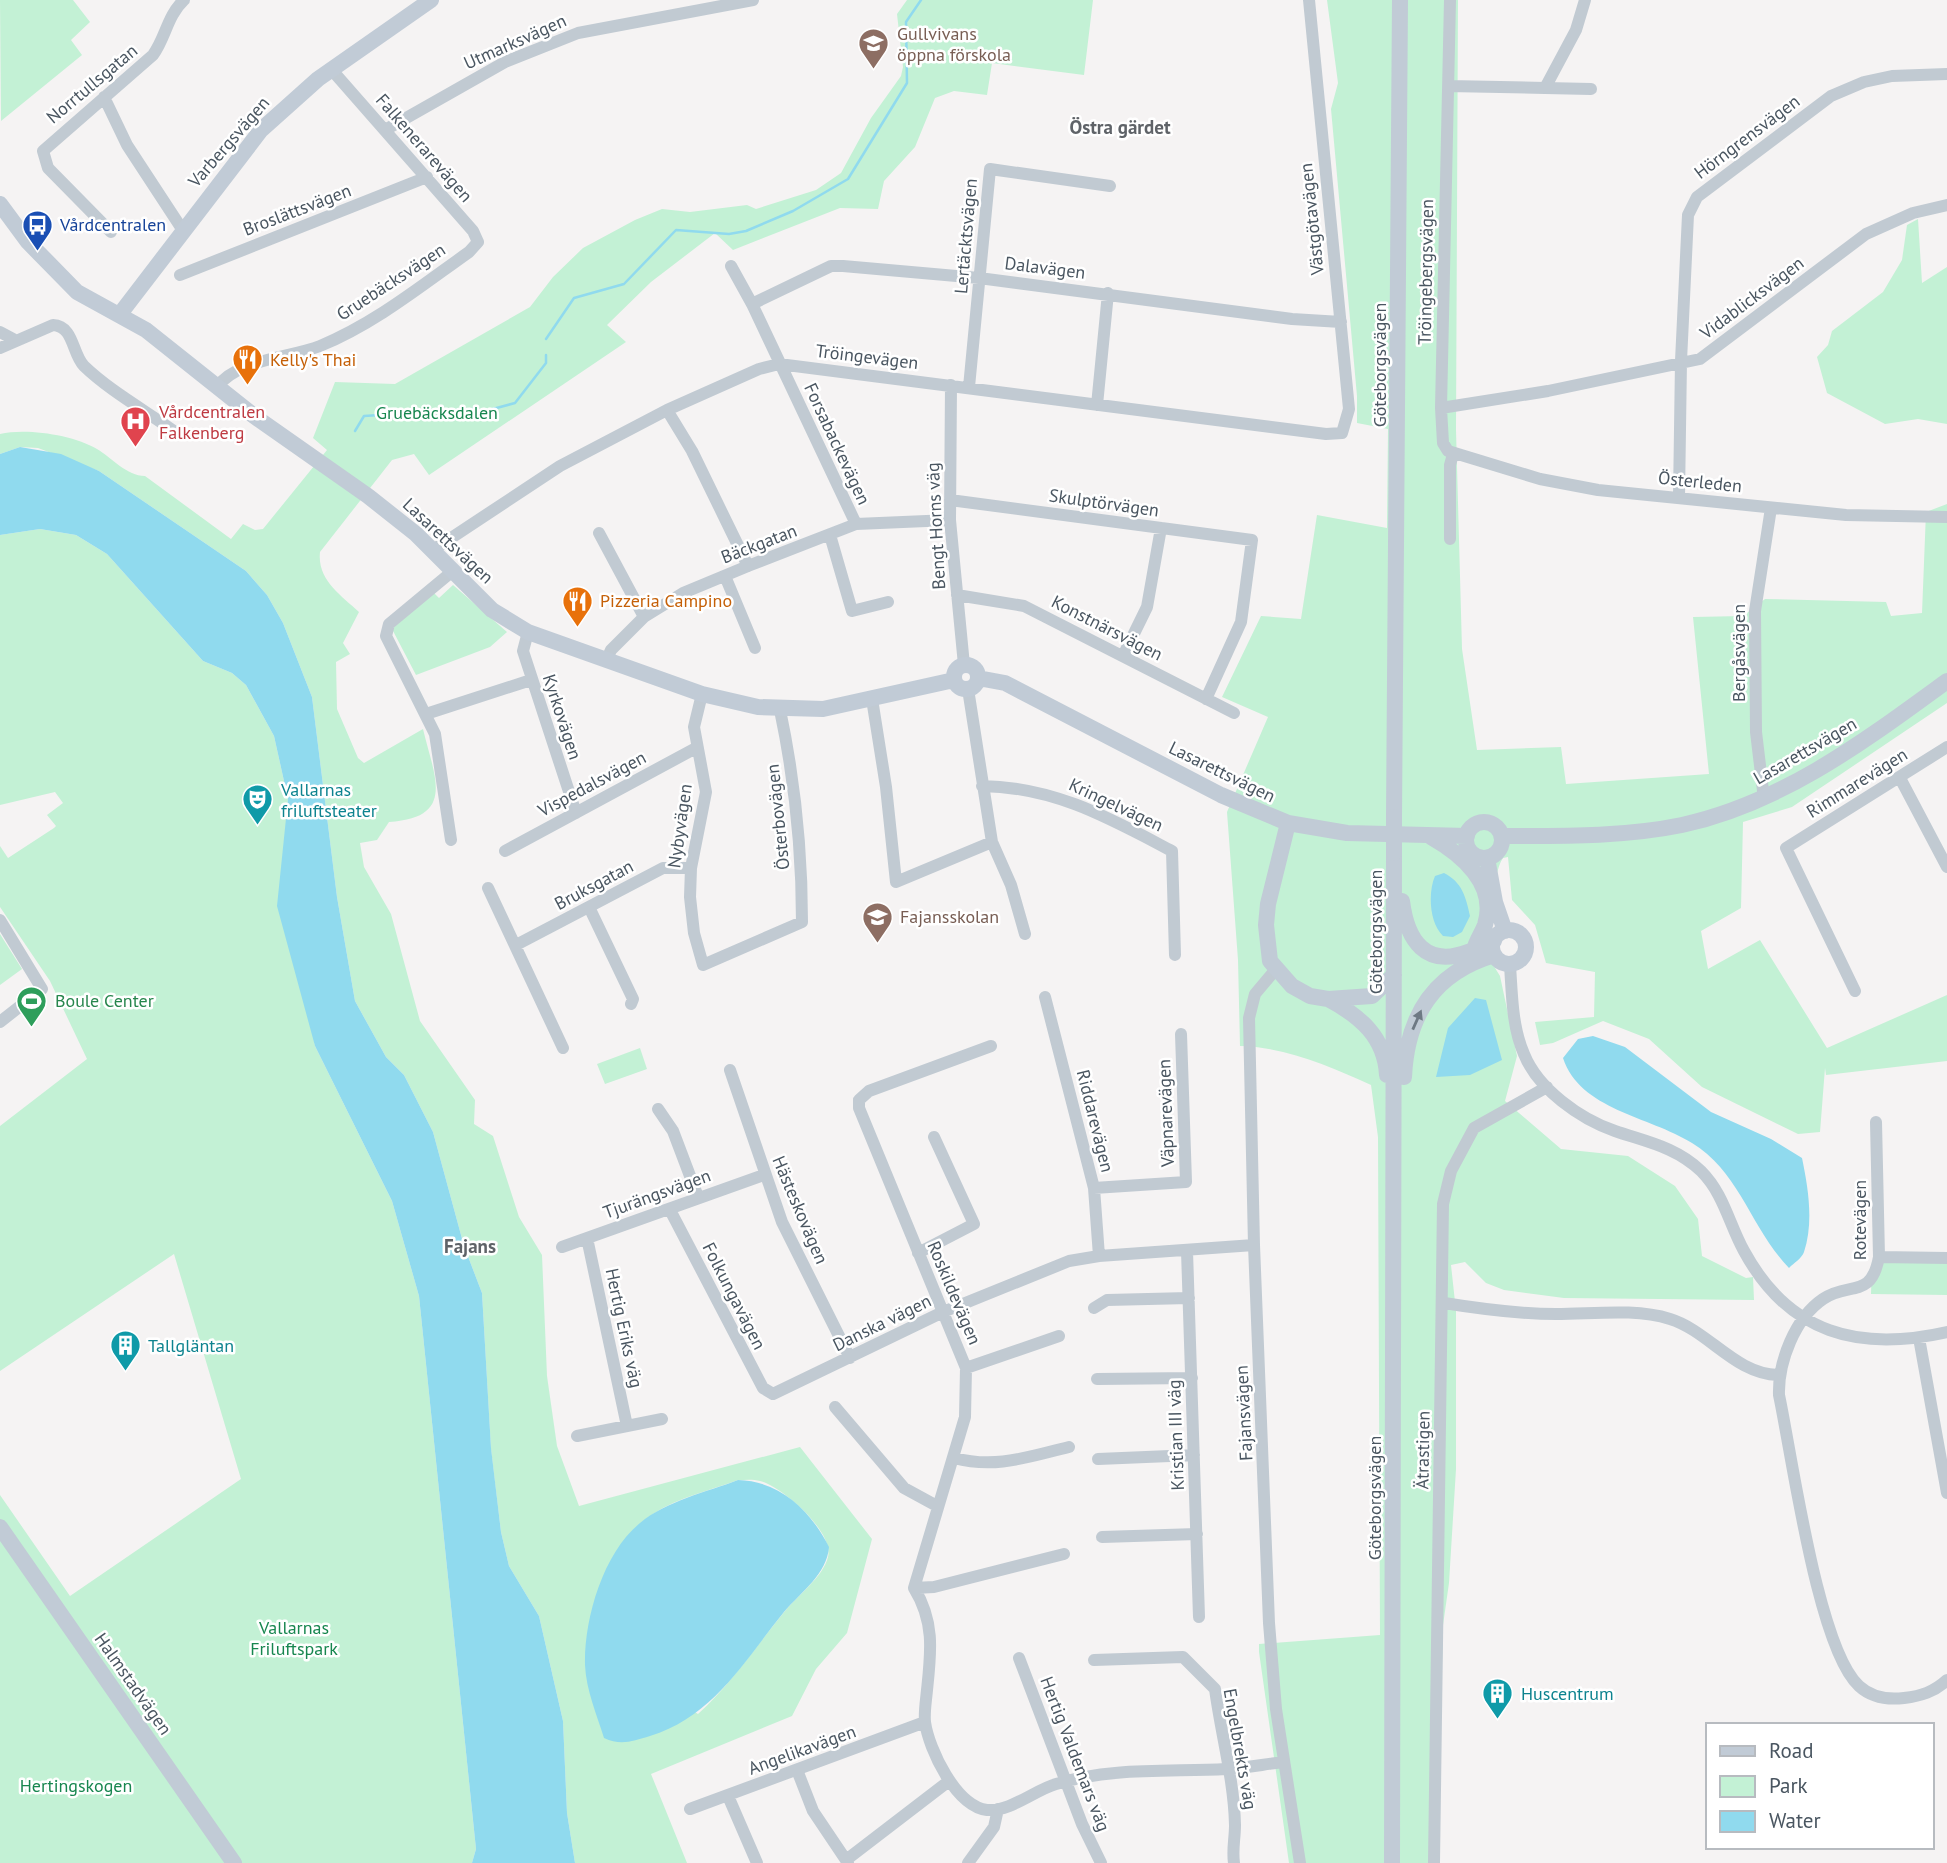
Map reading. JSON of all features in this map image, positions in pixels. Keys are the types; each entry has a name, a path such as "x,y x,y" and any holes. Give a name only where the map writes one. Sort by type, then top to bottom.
{"main road":[{"name":"Varbergsvägen","path":"120,314 182,229 261,130 295,97 331,69 431,0"},
{"name":"Göteborgsvägen","path":"1392,1863 1394,975 1398,853 1394,786 1400,0"},
{"name":"Lasarettsvägen","path":"0,204 37,252 77,292 88,300 120,314 159,339 218,387 368,496 433,550 492,610 528,632 702,694 780,710 823,709 967,682 1005,683 1221,795 1288,823 1347,833 1467,836 1473,826 1486,822 1498,828 1502,836 1646,831 1709,818 1764,799 1831,762 1947,681"},
{"path":"964,665 957,669 967,682"},
{"path":"1288,823 1266,925 1270,961 1298,990 1328,999 1366,1024 1381,1043 1387,1064 1387,1202 1395,1211"},
{"path":"1429,835 1466,861 1483,891 1485,923 1474,950"},
{"path":"1467,836 1472,853 1487,858 1499,851 1502,836"},
{"path":"1398,853 1404,915 1407,927 1417,944 1429,953 1444,958 1498,942 1519,933 1527,947 1522,959 1510,965 1501,962 1498,942 1495,902 1487,858"},
{"path":"1395,1157 1405,1140 1405,1060 1421,1011 1434,990 1451,974 1474,961 1498,942"},
{"path":"1328,999 1372,996 1394,975"},
{"name":"Halmstadvägen","path":"0,1527 234,1863"}],"street":[{"name":"Norrtullsgatan","path":"111,232 48,168 42,157 46,146 153,55 160,45 172,12 184,0"},
{"name":"Utmarksvägen","path":"385,130 505,62 578,33 753,0"},
{"name":"Västgötavägen","path":"1309,0 1349,409 1342,433"},
{"name":"Tröingebergsvägen","path":"1450,0 1441,408 1443,443 1453,454 1450,465 1450,539"},
{"path":"1545,88 1576,30 1585,0"},
{"name":"Falkenerarevägen","path":"331,69 477,236 475,247 469,252"},
{"name":"Hörngrensvägen","path":"1679,497 1681,361 1688,215 1697,197 1831,96 1864,82 1892,76 1947,74"},
{"path":"1448,86 1591,89"},
{"path":"104,97 127,145 182,229"},
{"name":"Lertäcktsvägen","path":"969,387 990,169 1110,186"},
{"name":"Broslättsvägen","path":"180,275 427,177"},
{"name":"Vidablicksvägen","path":"1441,408 1548,391 1700,359 1866,234 1913,213 1947,205"},
{"name":"Gruebäcksvägen","path":"218,387 236,372 318,347 344,335 391,307 469,252"},
{"name":"Forsabackevägen","path":"731,266 752,304 856,524"},
{"name":"Dalavägen","path":"752,304 831,267 979,278 1341,322"},
{"path":"1097,405 1108,293"},
{"path":"0,348 59,325 66,330 82,364 178,434"},
{"path":"0,332 15,340"},
{"name":"Tröingevägen","path":"433,550 560,466 667,410 759,369 779,364 1326,434 1342,433"},
{"name":"Bengt Horns väg","path":"951,385 950,520 964,665"},
{"path":"667,410 692,451 748,566"},
{"name":"Österleden","path":"1453,454 1539,479 1598,489 1846,515 1947,517"},
{"name":"Skulptörvägen","path":"950,500 1252,540 1241,622 1206,699"},
{"name":"Bergåsvägen","path":"1764,799 1756,732 1755,611 1771,508"},
{"name":"Bäckgatan","path":"607,659 611,650 644,617 682,593 748,566 856,524 950,520"},
{"path":"1123,656 1147,607 1161,528"},
{"path":"599,533 644,617"},
{"path":"830,535 852,611 888,602"},
{"path":"451,840 440,754 426,714 386,636 389,624 454,570"},
{"path":"725,576 755,648"},
{"name":"Konstnärsvägen","path":"957,595 1024,606 1234,713"},
{"name":"Kyrkovägen","path":"528,632 523,651 576,813"},
{"path":"426,714 531,680"},
{"path":"967,682 992,842 1009,882 1025,934"},
{"name":"Nybyvägen","path":"702,694 695,718 696,748 706,792 691,867 694,933 703,965"},
{"path":"872,699 886,787 896,882 992,842"},
{"name":"Österbovägen","path":"703,965 802,922 800,831 795,782 780,710"},
{"name":"Rimmarevägen","path":"1855,991 1786,848 1947,747"},
{"name":"Vispedalsvägen","path":"505,851 696,748"},
{"path":"1900,778 1947,867"},
{"name":"Kringelvägen","path":"982,786 1002,786 1070,800 1172,851 1175,955"},
{"name":"Bruksgatan","path":"516,945 663,868 691,867"},
{"path":"488,888 563,1048"},
{"path":"589,907 633,999 631,1004"},
{"path":"0,920 42,989 0,1022"},
{"path":"1510,965 1519,1042 1524,1056 1547,1087 1589,1119 1615,1131 1666,1147 1701,1172 1728,1213 1737,1238 1762,1282 1806,1319 1856,1338 1890,1342 1947,1332"},
{"name":"Fajansvägen","path":"1276,968 1255,994 1249,1018 1254,1245 1269,1623 1276,1709 1300,1863"},
{"name":"Riddarevägen","path":"1045,997 1094,1188 1099,1256"},
{"name":"Väpnarevägen","path":"1094,1188 1186,1182 1181,1034"},
{"name":"Roskildevägen","path":"914,1588 965,1417 966,1368 859,1108 859,1100 869,1091 991,1046"},
{"name":"Hästeskovägen","path":"730,1070 782,1223 850,1358"},
{"name":"Ätrastigen","path":"1434,1863 1436,1573 1444,1303 1440,1254 1443,1204 1451,1171 1474,1128 1547,1087"},
{"path":"659,1109 673,1131 698,1197"},
{"name":"Rotevägen","path":"1806,1319 1822,1300 1857,1289 1871,1281 1879,1257 1876,1122"},
{"path":"918,1253 974,1224 934,1137"},
{"name":"Tjurängsvägen","path":"562,1247 764,1175"},
{"name":"Folkungavägen","path":"670,1210 762,1388 773,1394"},
{"name":"Hertig Eriks väg","path":"587,1238 627,1426"},
{"name":"Danska vägen","path":"773,1394 943,1312 1045,1269 1099,1256 1254,1245"},
{"name":"Kristian III väg","path":"1187,1251 1199,1617"},
{"path":"1879,1257 1947,1258"},
{"path":"1094,1308 1107,1300 1189,1298"},
{"path":"1444,1303 1519,1313 1642,1314 1662,1317 1681,1323 1757,1372 1778,1375"},
{"path":"1806,1319 1784,1352 1778,1375 1779,1395 1812,1560 1828,1625 1848,1673 1871,1695 1894,1699 1922,1696 1947,1680"},
{"path":"966,1368 1059,1336"},
{"path":"1919,1338 1947,1493"},
{"path":"1097,1379 1192,1378"},
{"path":"835,1407 904,1488 923,1501 937,1506"},
{"path":"577,1436 662,1419"},
{"path":"954,1458 978,1464 994,1464 1069,1447"},
{"path":"1098,1459 1194,1455"},
{"path":"1102,1537 1196,1534"},
{"path":"1064,1554 934,1587 914,1588 925,1609 931,1633 925,1723 934,1753 949,1781 975,1805 985,1810 998,1809 1068,1782 1126,1772 1228,1769 1284,1762"},
{"name":"Engelbrekts väg","path":"1094,1660 1183,1657 1215,1689 1235,1826 1231,1849 1234,1863"},
{"name":"Hertig Valdemars väg","path":"1019,1658 1082,1824 1101,1863"},
{"name":"Angelikavägen","path":"690,1809 925,1723"},
{"path":"797,1770 813,1811 847,1862 949,1781"},
{"path":"728,1796 757,1863"},
{"path":"968,1863 993,1827 998,1809"}],"green space":[{"path":"0,0 73,0 90,22 71,40 82,55 1,121"},
{"name":"Gruebäcksdalen","path":"907,0 1093,0 1084,75 992,63 987,95 954,91 935,98 915,147 884,181 878,209 840,208 733,250 715,233 651,282 607,325 626,342 429,475 414,454 392,460 320,552 322,571 326,579 359,612 343,643 350,654 336,662 337,709 358,758 364,763 423,729 435,778 436,792 433,803 425,812 410,819 389,822 377,840 360,843 364,867 391,914 420,1021 475,1100 474,1124 493,1136 519,1217 542,1255 547,1376 557,1446 579,1506 800,1447 872,1539 847,1633 816,1669 792,1716 651,1774 687,1863 575,1863 567,1813 563,1721 539,1616 509,1566 501,1532 491,1449 482,1293 464,1246 433,1132 404,1075 386,1057 355,1001 337,897 312,697 283,623 267,595 246,571 99,471 38,448 20,447 0,454 0,434 36,432 87,444 126,470 145,476 231,539 243,524 255,530 263,529 327,450 313,438 335,382 395,384 530,307 553,277 583,248 635,220 662,209 690,212 747,205 756,209 816,190 841,173 871,118 901,76 903,67 897,14","holes":["738,1480 760,1481 793,1501 823,1535 828,1547 828,1557 816,1579 785,1611 722,1690 698,1714 587,1644 590,1626 606,1572 625,1539 638,1526 673,1503"]},
{"path":"1327,0 1458,0 1456,430 1462,649 1477,750 1561,747 1566,784 1709,774 1693,617 1743,616 1765,599 1886,602 1891,616 1922,613 1926,512 1947,504 1947,703 1792,807 1743,822 1741,908 1701,931 1708,969 1760,940 1827,1048 1947,995 1947,1061 1826,1075 1825,1068 1820,1132 1798,1134 1702,1087 1649,1039 1603,1021 1553,1043 1540,1045 1535,1022 1594,1017 1595,972 1546,963 1535,925 1512,900 1508,857 1503,858 1499,866 1487,955 1500,976 1517,1056 1505,1101 1561,1149 1628,1156 1675,1186 1698,1219 1702,1256 1746,1278 1753,1277 1754,1300 1564,1298 1504,1290 1486,1283 1465,1262 1451,1265 1456,1311 1456,1469 1449,1583 1443,1625 1437,1863 1289,1863 1259,1652 1259,1644 1380,1635 1378,1137 1371,1085 1290,1054 1240,1046 1238,960 1227,812 1268,717 1222,697 1261,616 1301,619 1317,515 1387,528 1388,429 1357,423 1357,396 1331,109 1338,83"},
{"path":"1918,219 1922,283 1947,267 1947,424 1918,419 1885,424 1827,393 1817,357 1828,345 1832,331 1883,292 1902,260 1907,225"},
{"name":"Vallarnas Friluftspark","path":"40,529 76,535 107,554 203,661 232,673 246,685 274,736 288,799 285,839 315,1046 392,1201 419,1296 476,1849 472,1863 0,1863 0,1495 70,1596 241,1479 174,1254 0,1371 0,1126 87,1059 50,981 0,907 0,846 8,858 54,828 56,826 47,815 63,803 55,792 0,805 0,535"},
{"path":"453,585 507,632 490,647 416,675 392,629 433,592 439,598"},
{"path":"0,934 22,969 0,985"},
{"path":"640,1048 647,1069 605,1084 597,1064"},
{"path":"1872,1261 1947,1262 1947,1295 1871,1294"}],"water":[{"path":"20,447 61,454 99,471 246,571 267,595 283,623 312,697 337,897 355,1001 386,1057 404,1075 433,1132 464,1246 482,1293 491,1448 501,1532 509,1566 539,1616 563,1721 567,1813 575,1863 472,1863 476,1849 419,1296 392,1201 315,1046 277,906 288,799 274,736 246,685 232,673 203,661 107,554 76,535 40,529 0,535 0,454"},
{"path":"1444,873 1455,881 1462,891 1470,916 1462,932 1453,937 1443,936 1432,916 1431,890 1435,876"},
{"path":"1475,998 1486,1000 1502,1060 1470,1075 1436,1077 1448,1028"},
{"path":"1593,1036 1625,1047 1711,1112 1771,1139 1802,1158 1808,1193 1809,1229 1803,1254 1789,1268 1776,1253 1734,1185 1708,1155 1675,1134 1600,1101 1572,1075 1563,1058 1578,1039"},
{"path":"738,1480 753,1482 781,1492 803,1510 829,1547 824,1566 710,1701 672,1727 650,1736 627,1742 604,1738 590,1693 585,1665 592,1608 606,1569 627,1536 650,1515 674,1503"}],"waterway":[{"path":"546,339 574,298 624,284 676,230 729,234 746,231 793,211 848,179 907,83 906,22 921,0"},
{"path":"355,431 364,416 474,409 478,413 515,403 546,363 546,355"}],"place":[{"name":"Gullvivans öppna förskola","path":"874,71"},
{"name":"Vårdcentralen","path":"37,252"},
{"name":"Kelly's Thai","path":"247,387"},
{"name":"Vårdcentralen Falkenberg","path":"136,449"},
{"name":"Pizzeria Campino","path":"577,628"},
{"name":"Vallarnas friluftsteater","path":"258,827"},
{"name":"Fajansskolan","path":"877,944"},
{"name":"Boule Center","path":"32,1028"},
{"name":"Tallgläntan","path":"125,1373"},
{"name":"Huscentrum","path":"1498,1721"}],"district":[{"name":"Östra gärdet","path":"1120,127"},
{"name":"Fajans","path":"470,1246"}],"park label":[{"name":"Hertingskogen","path":"76,1786"}]}
